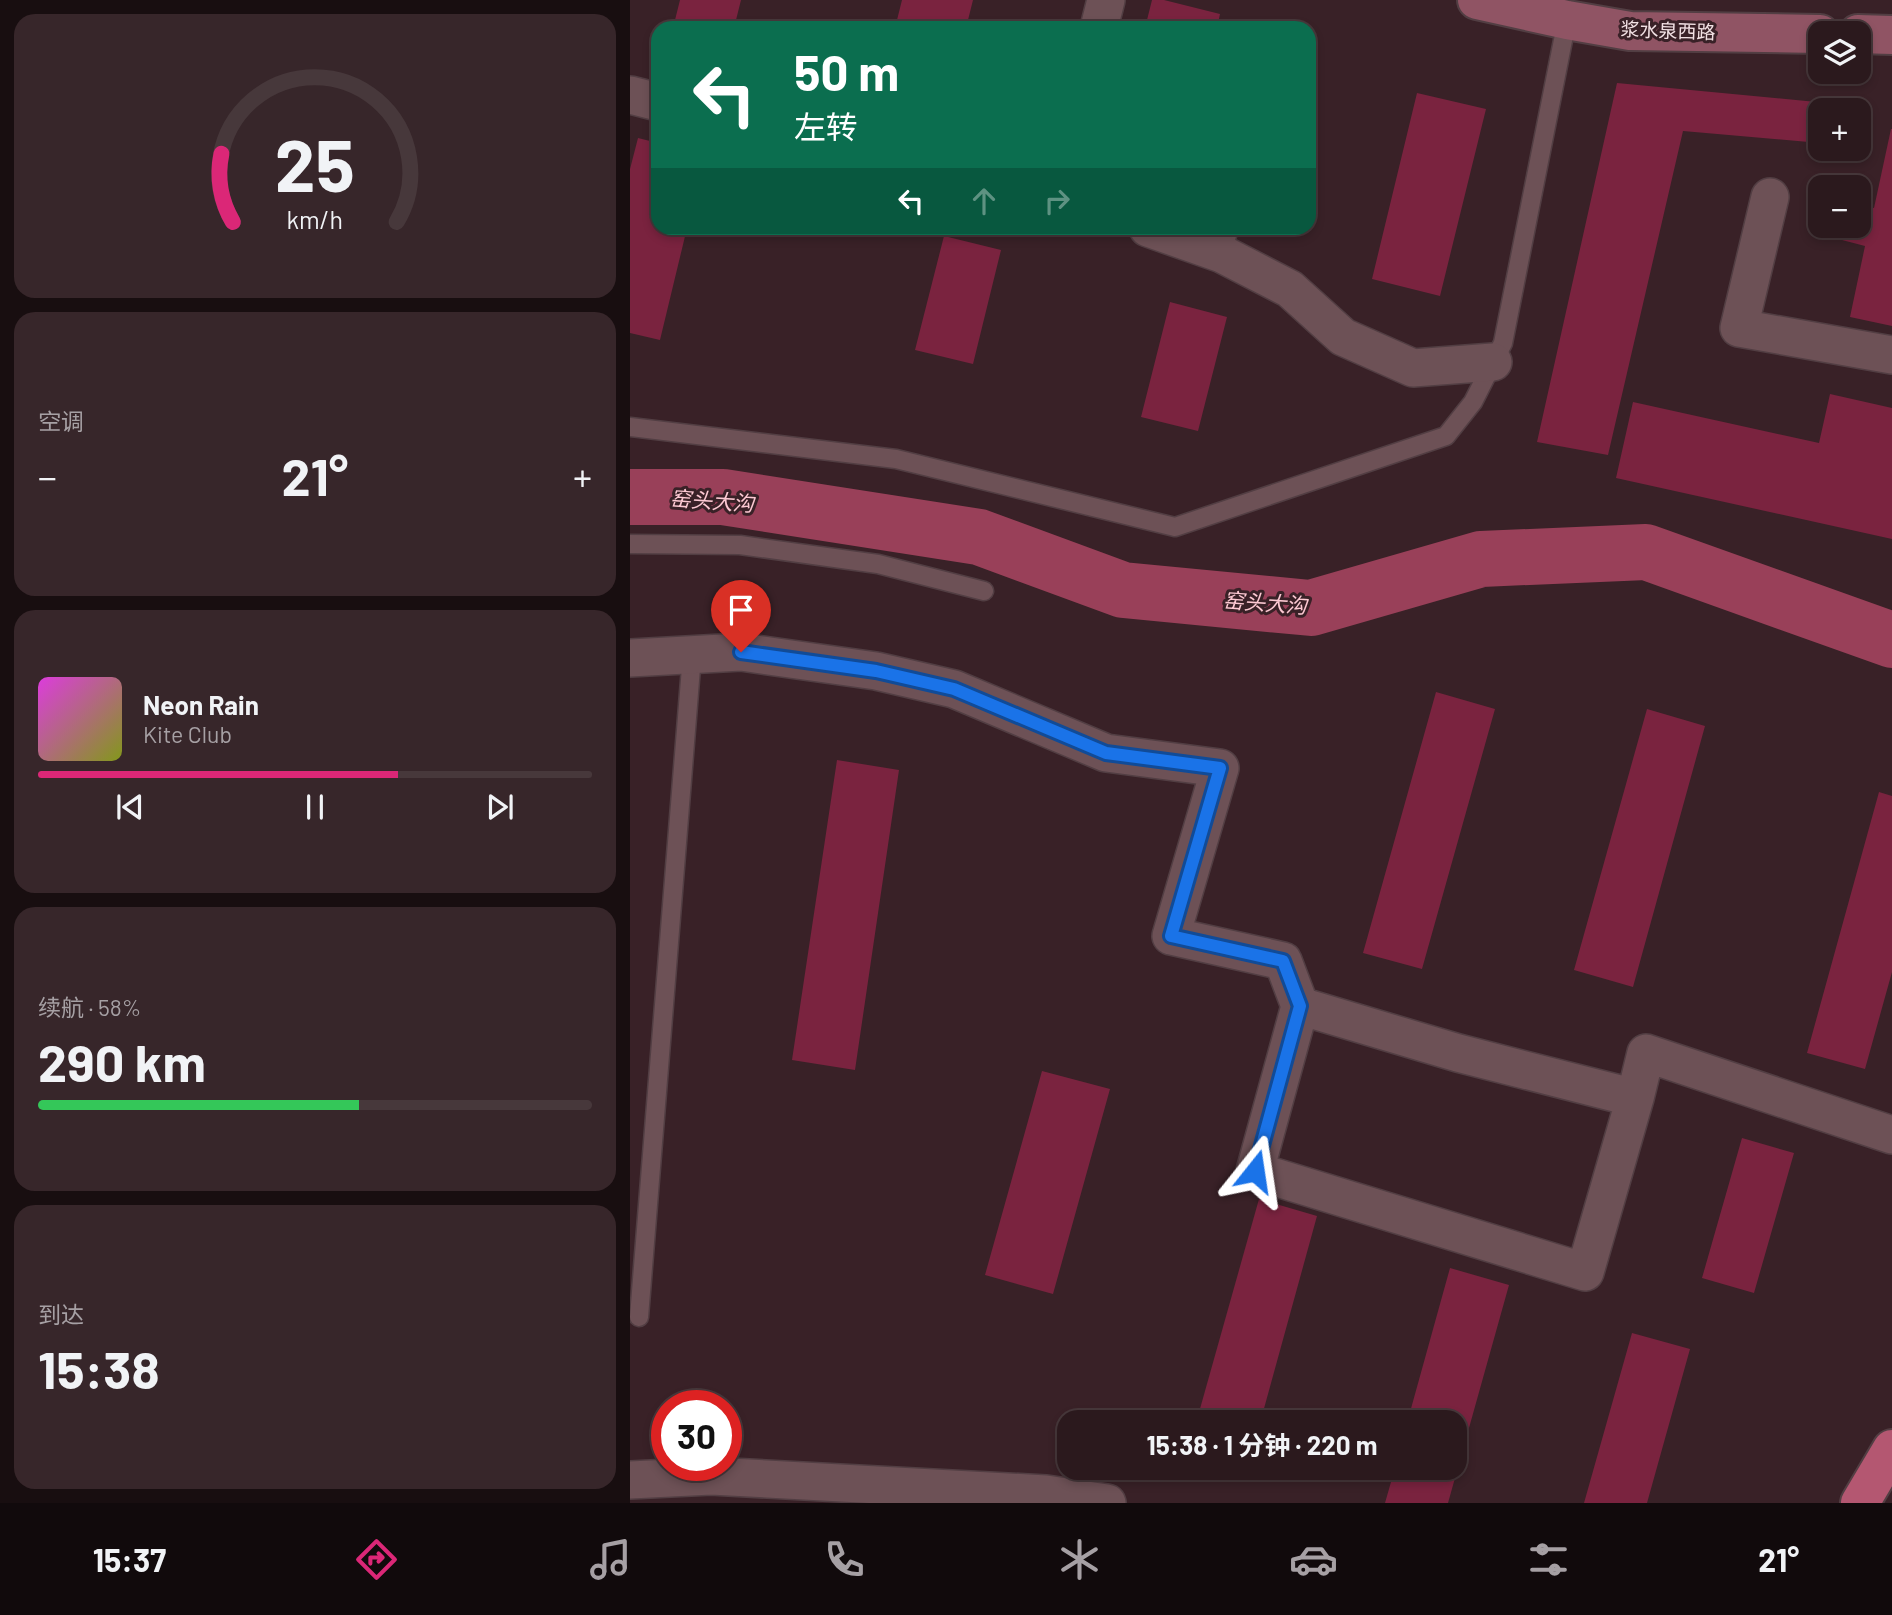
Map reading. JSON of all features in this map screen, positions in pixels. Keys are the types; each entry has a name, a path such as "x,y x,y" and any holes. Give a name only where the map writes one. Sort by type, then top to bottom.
{"main road":[{"path":"1860,1503 1892,1448"}],"street":[{"path":"1101,21 1106,0"},
{"name":"浆水泉西路","path":"1477,0 1630,31 1808,34"},
{"path":"1871,34 1892,35"},
{"path":"630,95 651,100"},
{"path":"1770,197 1739,328 1892,355"},
{"path":"1189,235 1225,241 1290,289 1343,337 1412,368 1493,362"},
{"path":"630,658 741,652 876,671 954,689 1106,753 1220,768 1171,936 1283,961 1300,1006 1255,1171 1585,1272 1646,1053 1892,1135"},
{"path":"1300,1006 1458,1053 1635,1098"},
{"path":"630,1480 711,1476 1046,1494 1107,1503"}],"lane":[{"path":"630,426 896,459 1175,527 1446,436 1473,402 1503,343 1567,20"},
{"path":"630,544 740,545 878,564 984,591"},
{"path":"639,1317 692,655"}],"building":[{"path":"680,0 741,0 736,21 675,21"},
{"path":"902,0 973,0 968,21 897,21"},
{"path":"1152,0 1164,0 1220,14 1218,21 1147,21"},
{"path":"1617,83 1808,101 1808,142 1683,131 1608,455 1537,442"},
{"path":"1417,93 1486,109 1440,296 1372,279"},
{"path":"1892,129 1892,326 1850,317 1865,246 1842,238 1871,238 1871,207 1874,208"},
{"path":"638,138 651,141 651,235 685,235 660,340 630,333 630,169"},
{"path":"944,236 1001,250 973,364 915,350"},
{"path":"1170,302 1227,317 1198,431 1141,417"},
{"path":"1830,394 1892,408 1892,539 1616,478 1633,402 1819,443"},
{"path":"1436,692 1495,709 1422,969 1363,953"},
{"path":"1647,709 1705,726 1633,987 1574,970"},
{"path":"837,760 899,770 855,1070 792,1060"},
{"path":"1879,792 1892,796 1892,972 1865,1069 1807,1053"},
{"path":"1042,1071 1110,1089 1053,1294 985,1275"},
{"path":"1742,1138 1794,1153 1754,1293 1702,1278"},
{"path":"1259,1199 1317,1216 1264,1410 1200,1410"},
{"path":"1450,1268 1509,1285 1467,1435 1467,1410 1411,1410"},
{"path":"1632,1333 1690,1349 1647,1503 1584,1503"},
{"path":"1392,1480 1454,1480 1448,1503 1385,1503"}],"waterway":[{"name":"窑头大沟","path":"630,497 723,497 979,537 1123,590 1311,608 1481,559 1646,552 1892,640"}],"route":[{"path":"741,652 876,671 954,689 1106,753 1220,768 1171,936 1283,961 1300,1006 1255,1171"}]}
